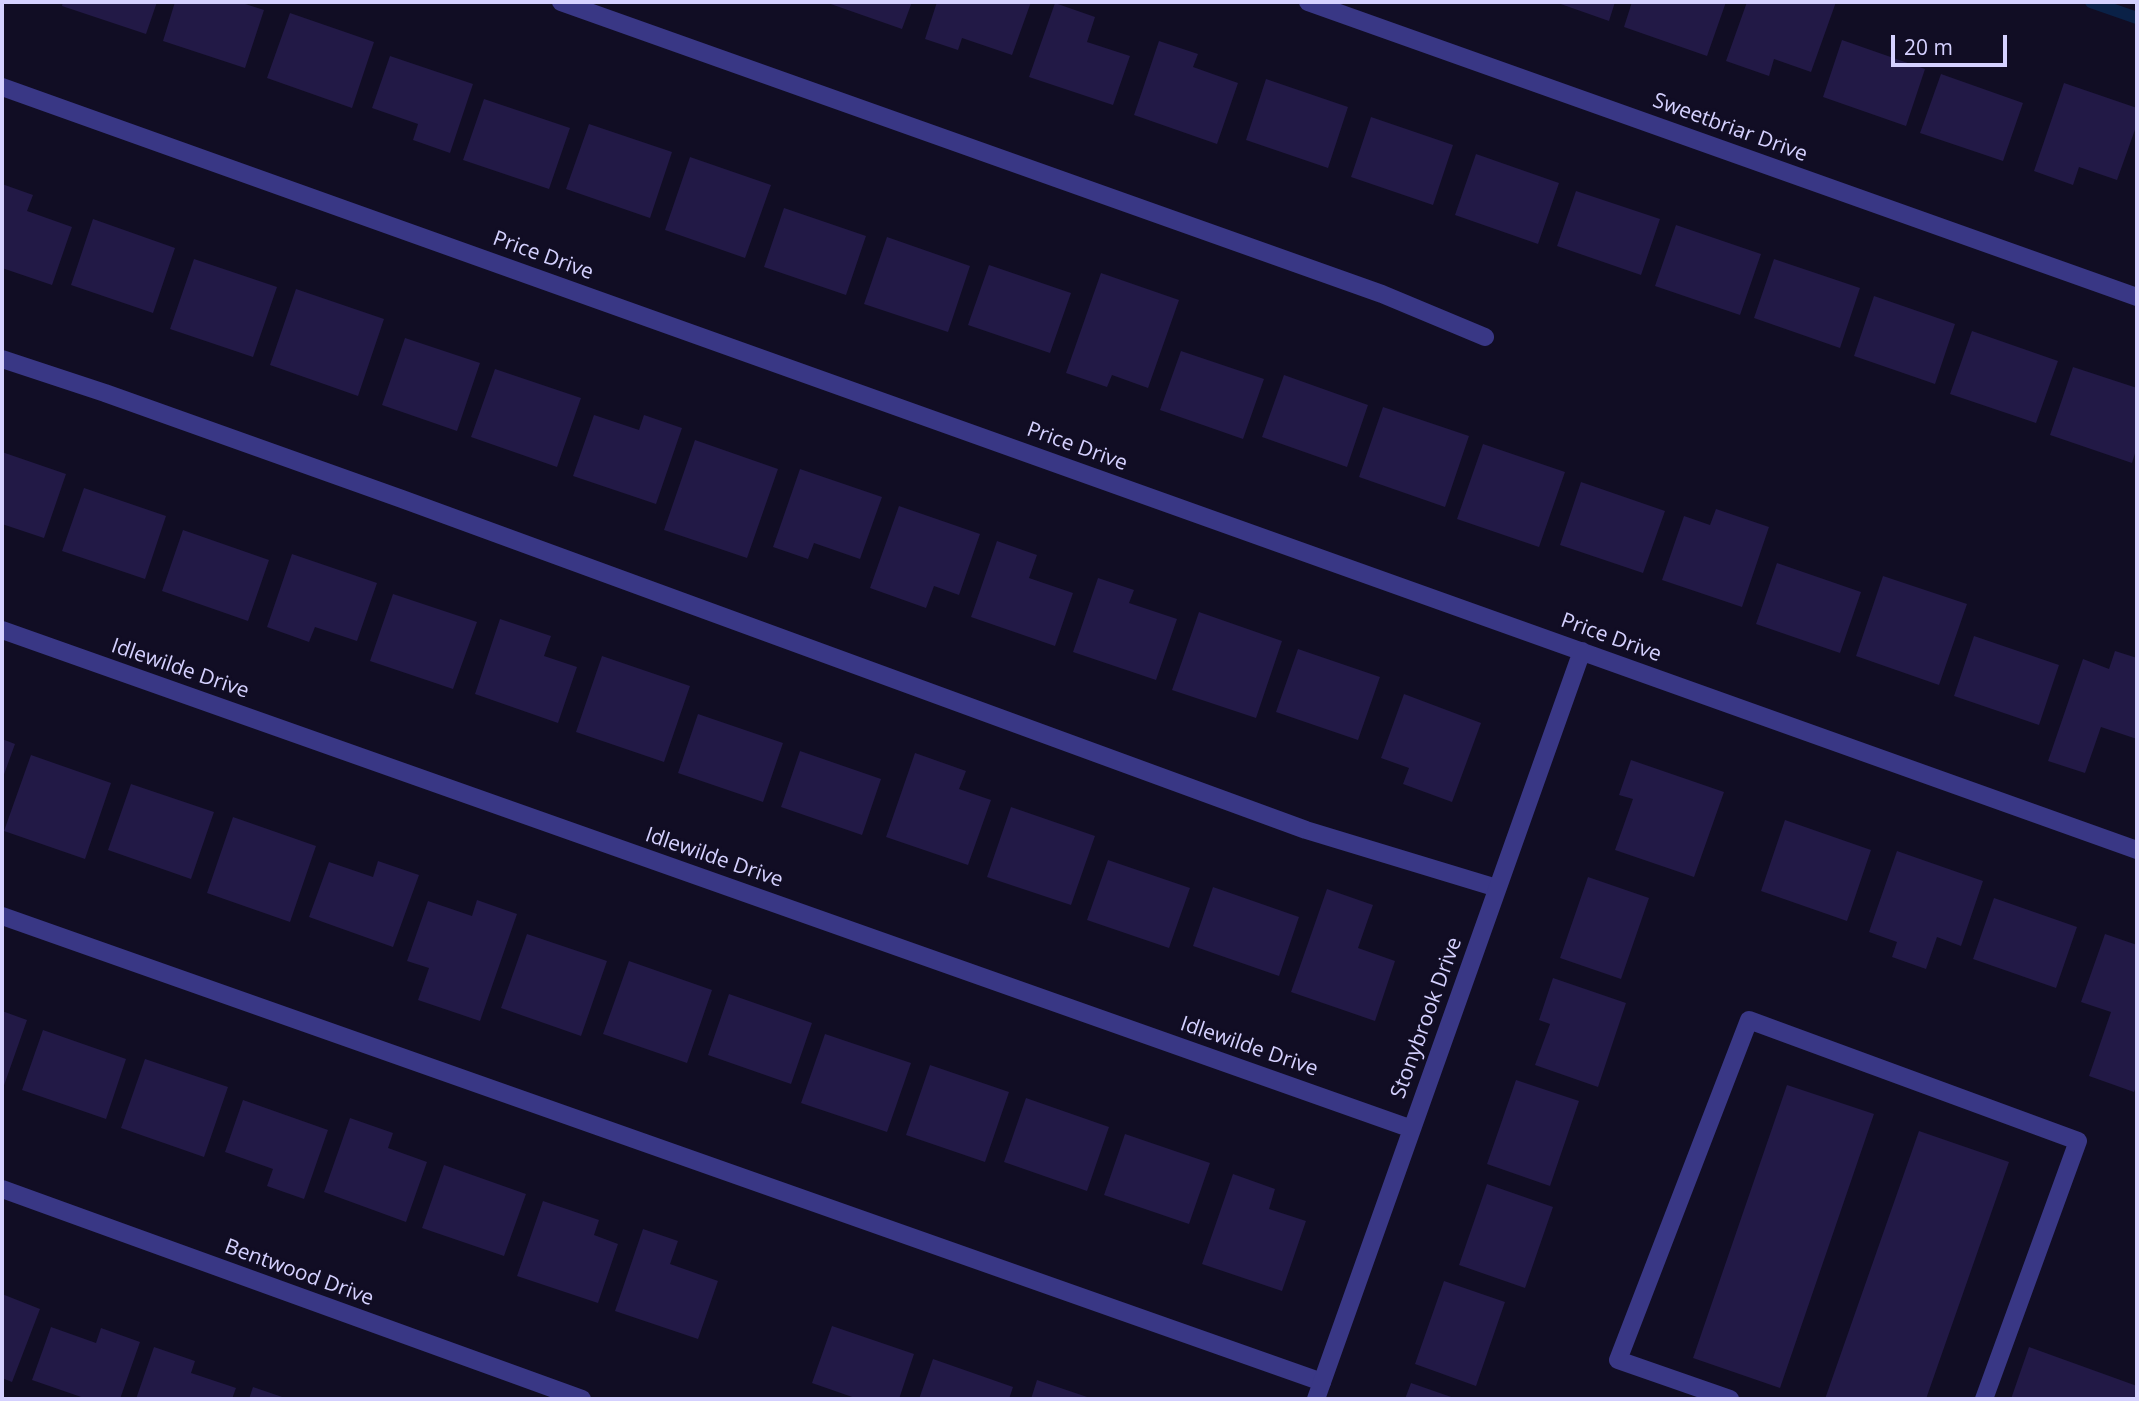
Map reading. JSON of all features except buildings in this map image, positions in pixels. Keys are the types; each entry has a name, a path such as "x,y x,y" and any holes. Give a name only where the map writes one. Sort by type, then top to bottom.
{"street":[{"path":"561,2 1381,294 1485,337"},
{"name":"Sweetbriar Drive","path":"1308,2 2137,297"},
{"name":"Price Drive","path":"2,87 2137,850"},
{"path":"2,359 389,495 1306,830 1497,888"},
{"name":"Idlewilde Drive","path":"2,630 1412,1129"},
{"name":"Stonybrook Drive","path":"1315,1399 1582,652"},
{"path":"2,916 1322,1382"},
{"path":"1730,1399 1618,1360 1749,1020 2078,1141 1984,1399"},
{"name":"Bentwood Drive","path":"2,1189 582,1399"}],"waterway":[{"path":"2091,2 2137,18"}]}
